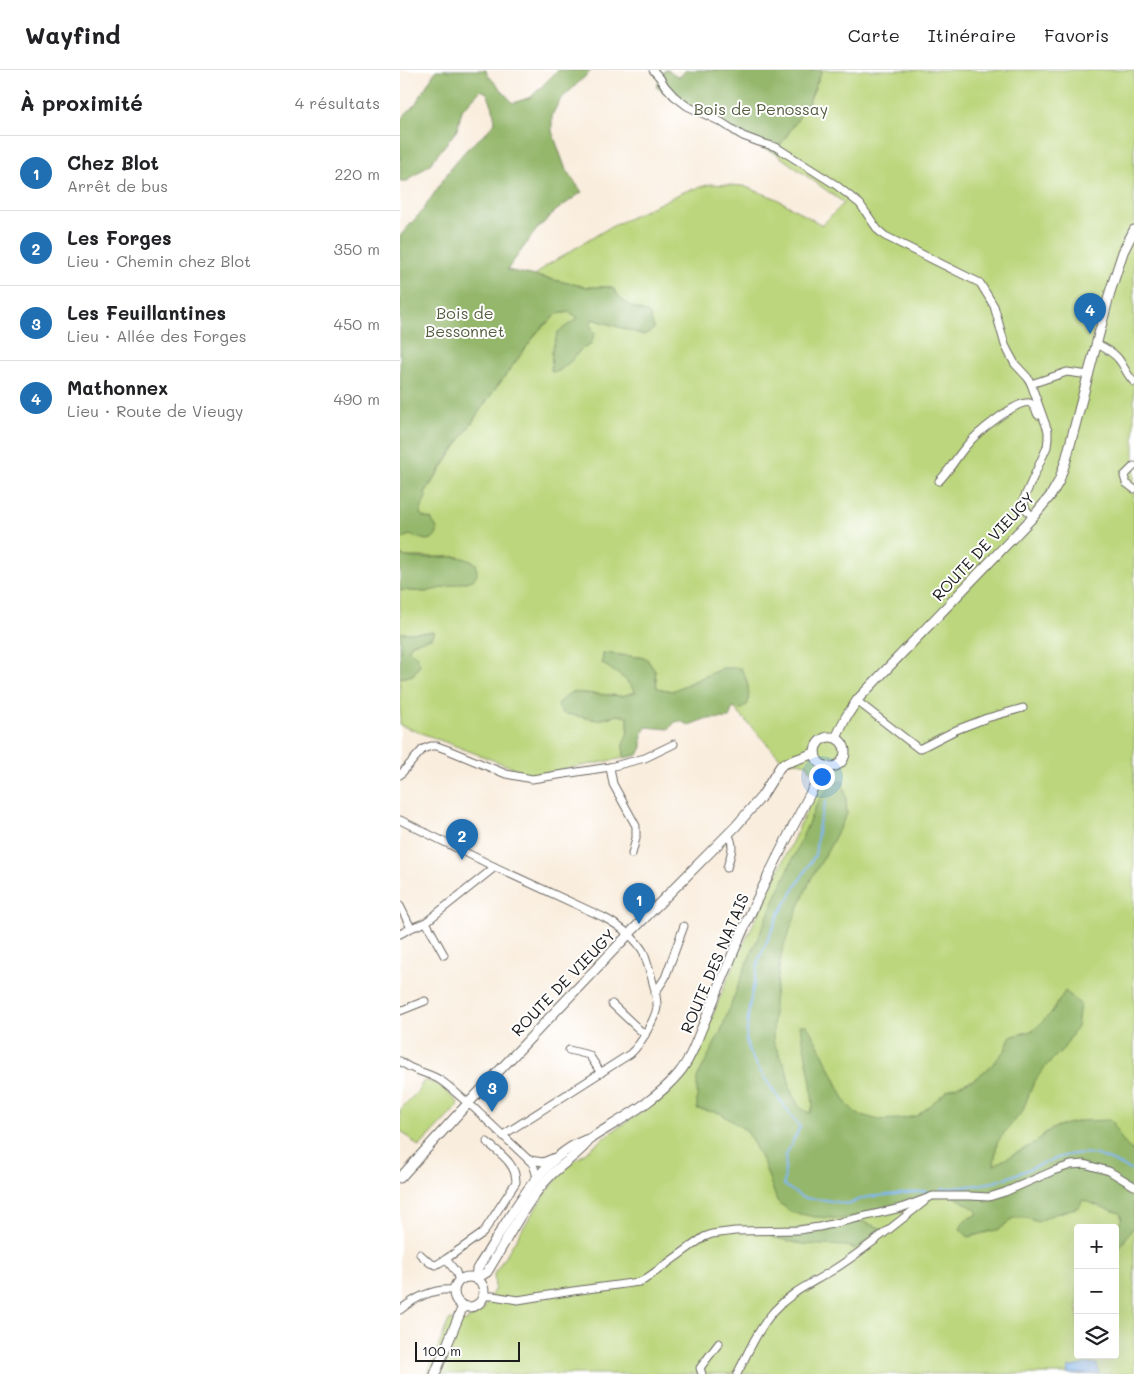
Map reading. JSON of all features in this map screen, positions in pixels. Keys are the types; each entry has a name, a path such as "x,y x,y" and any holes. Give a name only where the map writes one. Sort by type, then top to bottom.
{"street":[{"path":"653,70 670,91 688,106 721,122 743,136 776,147 836,185 860,204 878,230 885,236 980,283 994,306 1005,344 1015,364 1031,384 1048,430 1047,447 1024,498 1023,504 1033,517"},
{"name":"ROUTE DE VIEUGY","path":"400,1178 628,935 728,834 762,796 783,764 815,753 818,744 828,737 836,738 846,717 857,701 1033,517 1051,495 1059,481 1066,460 1110,292 1123,252 1134,230"},
{"path":"1097,344 1120,360 1129,377 1134,382"},
{"path":"1031,384 1067,372 1089,375"},
{"path":"939,481 947,474 966,445 986,426 1019,405 1029,403 1033,405 1048,439"},
{"path":"1134,466 1124,476 1126,483 1134,489"},
{"path":"857,701 919,749 956,730 987,718 1023,708"},
{"path":"815,753 818,760 825,766 837,766 845,757 844,746 836,738"},
{"path":"400,775 427,747 437,746 506,774 532,779 610,767 645,758 674,744"},
{"name":"ROUTE DES NATAIS","path":"476,1278 477,1269 537,1177 562,1154 582,1141 591,1138 645,1103 668,1086 681,1072 691,1055 766,879 825,766"},
{"path":"610,767 615,789 636,826 636,838 632,854"},
{"path":"400,820 603,917 628,935 644,954 655,993 656,1008 654,1017 636,1049 503,1135"},
{"path":"727,868 733,846 728,834"},
{"path":"400,934 426,922 496,867"},
{"path":"400,906 411,928"},
{"path":"426,922 444,955"},
{"path":"655,993 665,978 684,926"},
{"path":"400,1011 425,1001"},
{"path":"612,1004 645,1035"},
{"path":"569,1050 588,1055 601,1073"},
{"path":"400,1061 410,1068 438,1079 474,1108 533,1164 537,1177 531,1200"},
{"name":"ROUTE DES NATAIS","path":"476,1278 487,1272 531,1200 551,1176 586,1146 591,1138"},
{"path":"420,1254 430,1263 436,1265 483,1233 516,1182 516,1174 511,1164 487,1142"},
{"path":"529,1160 544,1162 562,1154"},
{"path":"484,1296 518,1300 573,1290 639,1282 704,1237 712,1234 735,1231 799,1230 819,1227 901,1208 933,1196 989,1198 1053,1171 1071,1166 1084,1164 1108,1171 1134,1186"},
{"path":"737,1374 764,1325 773,1312 790,1295 865,1248 933,1196"},
{"path":"446,1259 456,1272 459,1281"},
{"path":"464,1278 476,1278 483,1286 484,1296 473,1307 463,1306 456,1300 454,1290 459,1281 464,1278"},
{"path":"400,1310 410,1301 428,1293 454,1290"},
{"path":"435,1374 463,1306"},
{"path":"702,1374 700,1368 719,1343"}],"green space":[{"name":"Bois de Bessonnet","path":"436,70 486,70 487,74 513,103 531,97 558,70 592,70 560,100 552,115 552,131 566,170 582,192 557,210 537,229 507,270 587,287 612,287 620,298 628,304 649,313 654,329 644,335 593,319 590,324 595,334 590,345 580,350 559,371 551,372 552,350 558,332 578,318 570,312 557,314 539,330 485,403 425,492 426,497 420,513 423,517 431,519 437,528 437,534 432,539 426,540 409,535 400,540 400,236 423,210 453,165 495,122 493,108 487,93 481,90 462,110 457,130 430,164 407,181 400,181 400,120 416,103"},
{"name":"Bois de Penossay","path":"665,70 679,77 686,70 822,70 808,104 775,153 735,138 656,87"},
{"path":"822,70 1134,70 1134,1374 427,1374 449,1320 466,1321 484,1309 495,1288 494,1274 544,1195 568,1166 609,1134 667,1094 688,1073 729,975 819,785 807,764 781,759 733,707 723,668 672,691 657,688 655,671 646,658 603,653 602,663 625,679 636,692 622,696 571,692 563,713 597,720 618,715 628,717 628,732 623,745 624,758 539,774 527,773 400,725 400,678 413,675 417,656 408,650 413,643 431,638 434,632 400,633 400,590 426,592 459,557 404,557 400,555 400,540 409,535 423,517 420,513 425,493 485,403 539,330 557,314 570,312 578,318 572,360 580,350 590,345 590,324 593,319 644,335 649,313 628,304 620,298 612,287 587,287 535,276 546,266 607,229 683,192 711,184 743,186 775,198 822,225 844,203 775,153 808,104"},
{"path":"400,555 413,558 462,558 476,563 477,574 473,580 426,592 400,590"},
{"path":"434,632 431,638 413,643 408,650 417,656 420,665 413,675 400,678 400,633"},
{"path":"603,653 646,658 655,671 657,688 672,691 723,668 741,668 748,685 748,704 740,710 733,707 729,718 705,719 689,725 680,721 675,722 669,729 646,727 642,735 642,747 638,755 624,758 623,745 628,732 628,717 618,715 598,720 562,713 557,705 571,692 622,696 636,692 625,679 602,663"},
{"path":"843,780 847,814 811,879 797,911 782,951 774,1002 773,1041 786,1068 792,1094 800,1108 810,1113 813,1106 811,1083 800,1025 807,1025 846,1103 857,1114 879,1120 899,1119 917,1116 948,1090 973,1080 991,1066 1005,1050 1010,1037 1034,1030 1051,1013 1065,991 1080,1004 1077,1027 1063,1049 1045,1067 1034,1082 1022,1112 997,1143 994,1165 1035,1143 1045,1133 1058,1126 1081,1121 1112,1120 1124,1142 1134,1151 1134,1226 1119,1249 1119,1225 1122,1219 1120,1213 1083,1200 1079,1207 1052,1215 1038,1222 1026,1218 1013,1218 1000,1229 968,1237 960,1229 965,1220 978,1214 975,1209 948,1193 926,1195 906,1204 842,1219 815,1217 791,1212 777,1201 764,1164 747,1131 720,1113 697,1109 697,1078 720,1033 746,965 815,808 826,791"},
{"path":"424,1080 439,1085 458,1102 457,1107 419,1147 400,1130 400,1110 418,1091"},
{"path":"861,1221 883,1229 856,1249 846,1246 801,1244 771,1237 808,1226"}],"water":[{"path":"1091,1363 1097,1364 1099,1374 1067,1374 1068,1368"}],"waterway":[{"path":"826,801 819,823 815,855 779,914 759,959 749,1008 746,1040 749,1052 779,1099 800,1127 786,1155 784,1185 803,1198 847,1204 867,1197 926,1191"},
{"path":"941,1189 997,1181 1057,1158 1081,1153 1103,1157 1134,1172"}],"place":[{"name":"Mathonnex","path":"1090,334"},
{"name":"Les Forges","path":"462,860"},
{"name":"Chez Blot","path":"639,924"},
{"name":"Les Feuillantines","path":"492,1112"}]}
